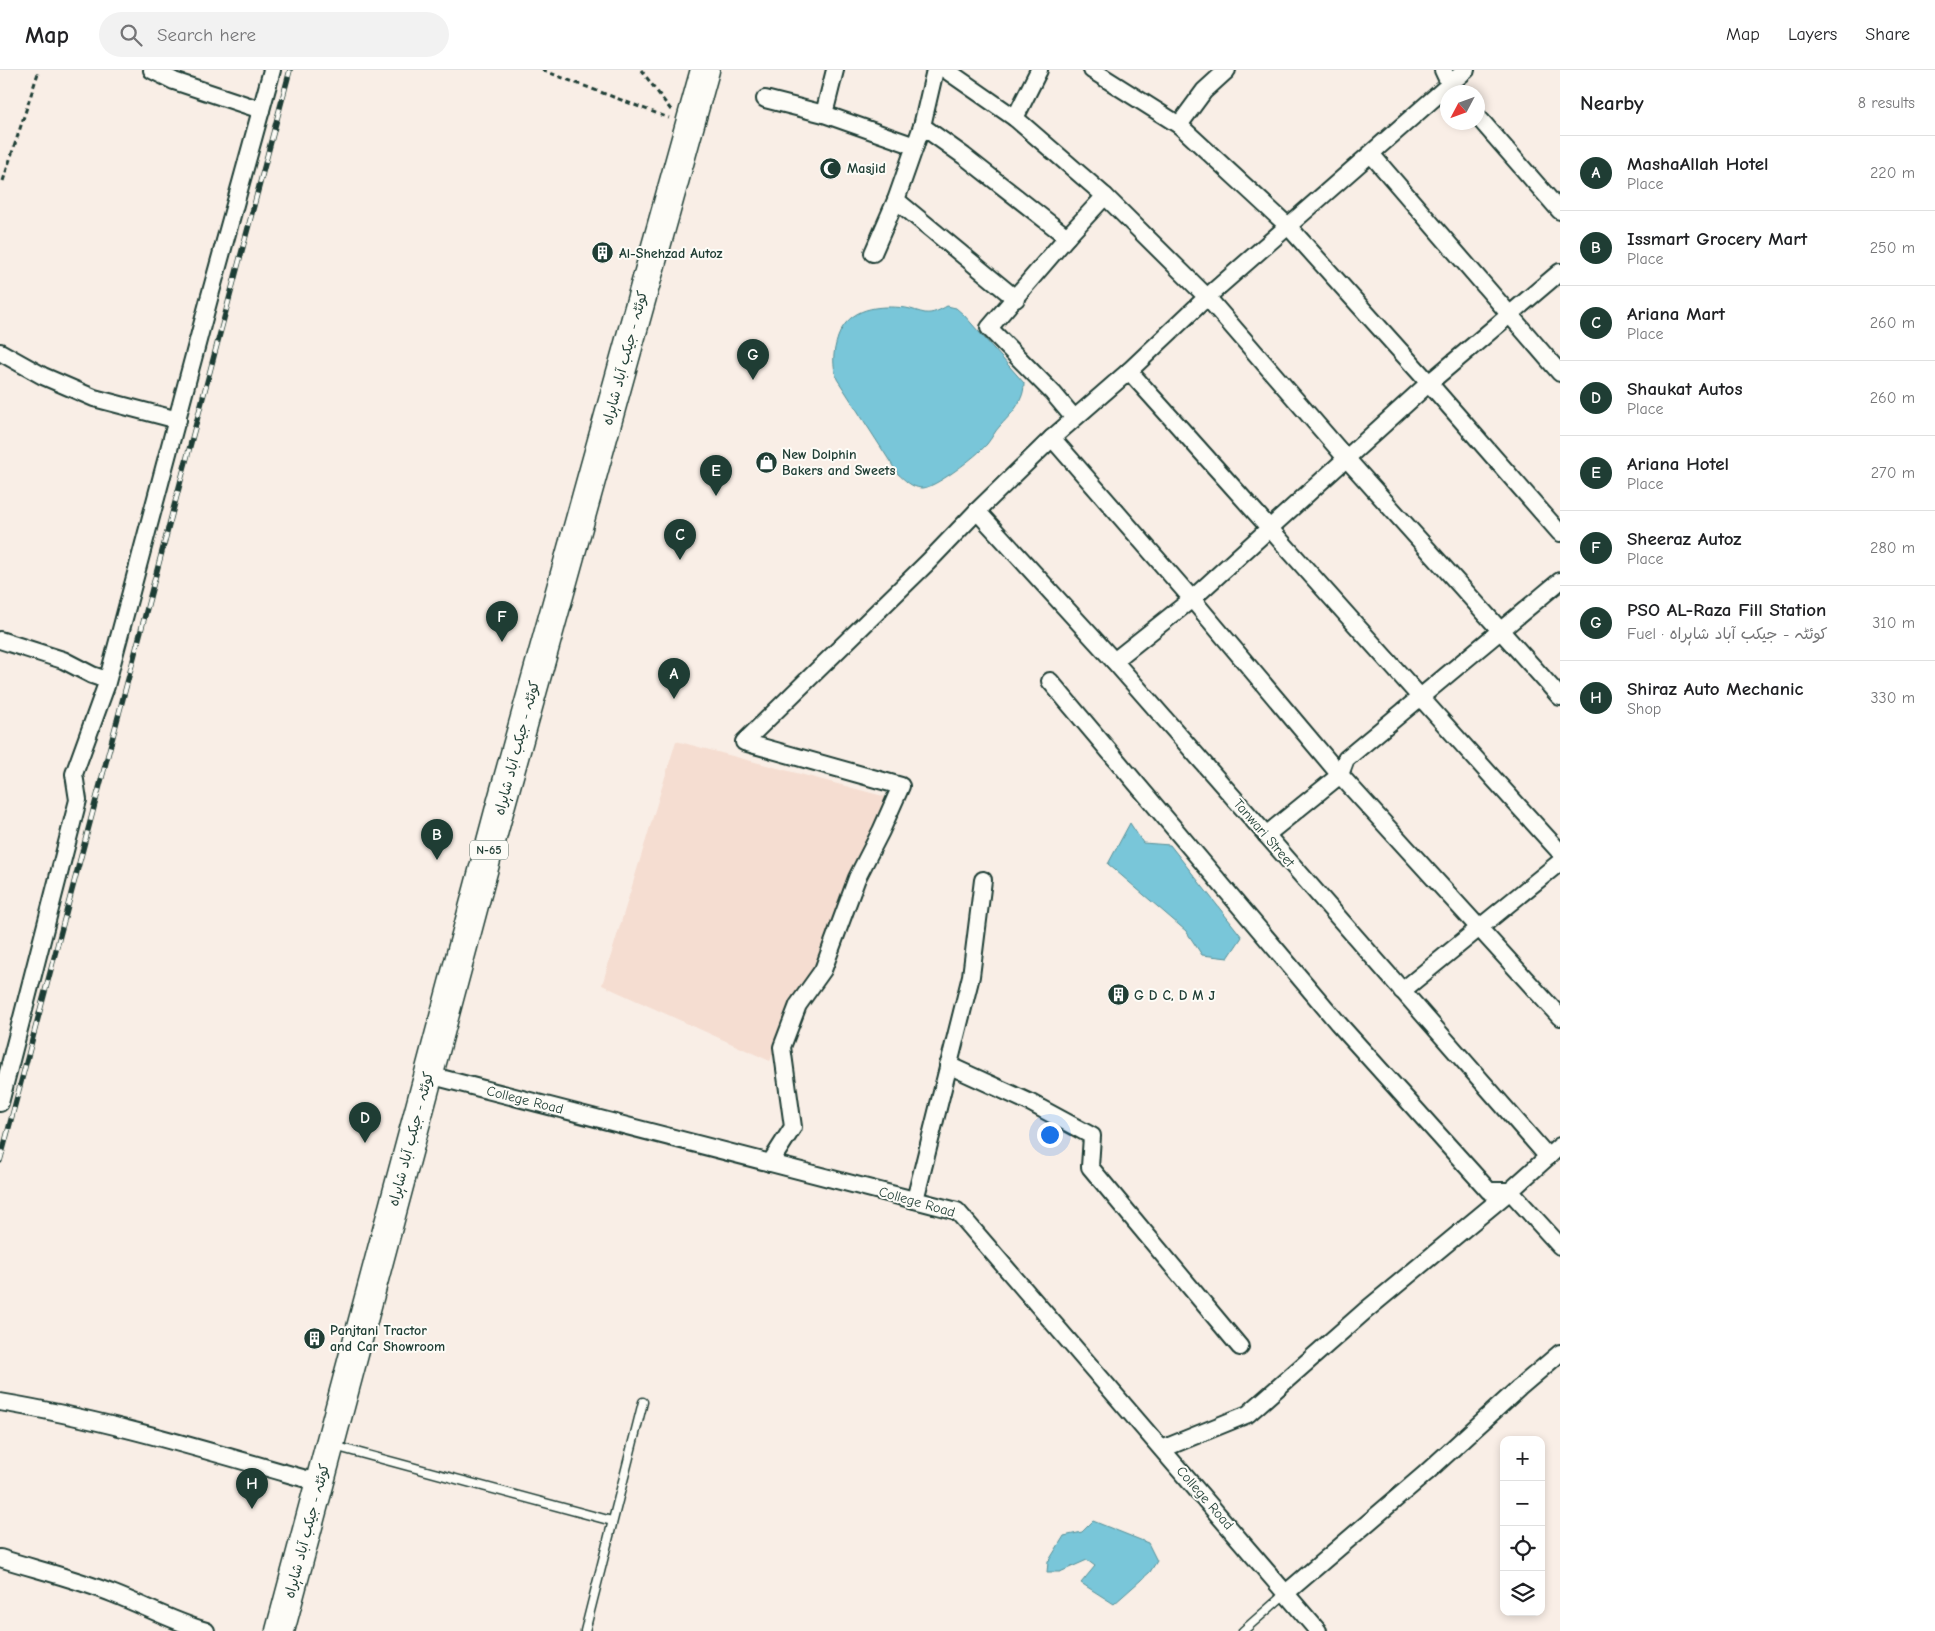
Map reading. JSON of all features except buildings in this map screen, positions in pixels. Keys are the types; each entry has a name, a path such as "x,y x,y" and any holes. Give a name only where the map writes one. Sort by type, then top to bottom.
{"highway":[{"name":"کوئٹہ - جیکب آباد شاہراہ","path":"280,1631 683,127 705,70"}],"street":[{"path":"152,70 174,81 261,110"},
{"path":"0,1103 78,800 74,774 107,680 272,70"},
{"path":"824,114 836,70"},
{"path":"873,253 896,200 922,126 935,70"},
{"path":"946,70 1016,118 1105,196 1207,298 1346,458 1560,697"},
{"path":"1016,118 1039,70"},
{"path":"1179,125 1204,91 1227,70"},
{"path":"770,1163 793,1127 782,1047 798,1005 823,970 857,878 901,786 744,742 1052,438 1129,371 1288,226 1466,70"},
{"path":"1094,71 1179,125 1288,226 1430,383 1560,533"},
{"path":"765,99 824,114 915,146"},
{"path":"1485,125 1560,211"},
{"path":"922,126 964,156 1067,237"},
{"path":"1371,154 1560,373"},
{"path":"1074,418 989,328 1105,196"},
{"path":"896,200 1016,299"},
{"path":"1114,661 1192,599 1430,383 1560,272"},
{"path":"0,352 43,376 94,398 178,420"},
{"path":"1129,371 1560,852"},
{"path":"1052,438 1192,599 1340,775 1560,1017"},
{"name":"Tanwari Street","path":"977,511 1114,661 1402,991 1554,1151"},
{"path":"1266,835 1340,775 1346,759 1560,581"},
{"path":"0,640 64,660 92,675 107,680"},
{"path":"1050,681 1338,1023 1482,1184 1489,1191 1510,1191 1560,1246"},
{"path":"1402,991 1560,862"},
{"path":"915,1200 971,976 983,880"},
{"path":"948,1065 1031,1103 1092,1136 1090,1167 1240,1347"},
{"name":"College Road","path":"429,1075 957,1211 1318,1631"},
{"path":"1162,1448 1248,1414 1365,1311 1510,1191 1554,1151"},
{"path":"1286,1593 1426,1473 1518,1388 1560,1354"},
{"path":"0,1402 48,1410 142,1432 320,1483"},
{"path":"0,1558 113,1594 179,1622 206,1631"}],"lane":[{"path":"585,1631 643,1402"},
{"path":"330,1445 612,1521"},
{"path":"1243,1631 1286,1593"}],"path":[{"path":"3,181 39,70"},
{"path":"542,70 683,127"},
{"path":"641,70 683,127"}],"shaded area":[{"path":"676,741 894,799 770,1061 602,985"}],"water":[{"path":"947,306 956,308 964,315 1024,383 1024,389 1015,409 982,449 945,478 935,484 921,488 911,485 898,474 837,379 834,368 834,353 843,327 849,319 866,310 895,307 928,313"},
{"path":"1130,823 1143,843 1170,845 1242,937 1228,958 1202,955 1186,931 1108,864"},
{"path":"1093,1521 1148,1543 1157,1561 1150,1572 1114,1604 1081,1583 1095,1566 1087,1560 1060,1572 1047,1572 1048,1562 1064,1536 1082,1532"}],"railway":[{"path":"0,1161 290,70"}],"place":[{"name":"Masjid","path":"831,168"},
{"name":"Al-Shehzad Autoz","path":"603,253"},
{"name":"PSO AL-Raza Fill Station","path":"753,380"},
{"name":"New Dolphin Bakers and Sweets","path":"766,462"},
{"name":"Ariana Hotel","path":"716,496"},
{"name":"Ariana Mart","path":"680,560"},
{"name":"Sheeraz Autoz","path":"502,642"},
{"name":"MashaAllah Hotel","path":"674,699"},
{"name":"Issmart Grocery Mart","path":"437,860"},
{"name":"G D C, D M J","path":"1118,995"},
{"name":"Shaukat Autos","path":"365,1143"},
{"name":"Panjtani Tractor and Car Showroom","path":"314,1338"},
{"name":"Shiraz Auto Mechanic","path":"252,1509"}]}
